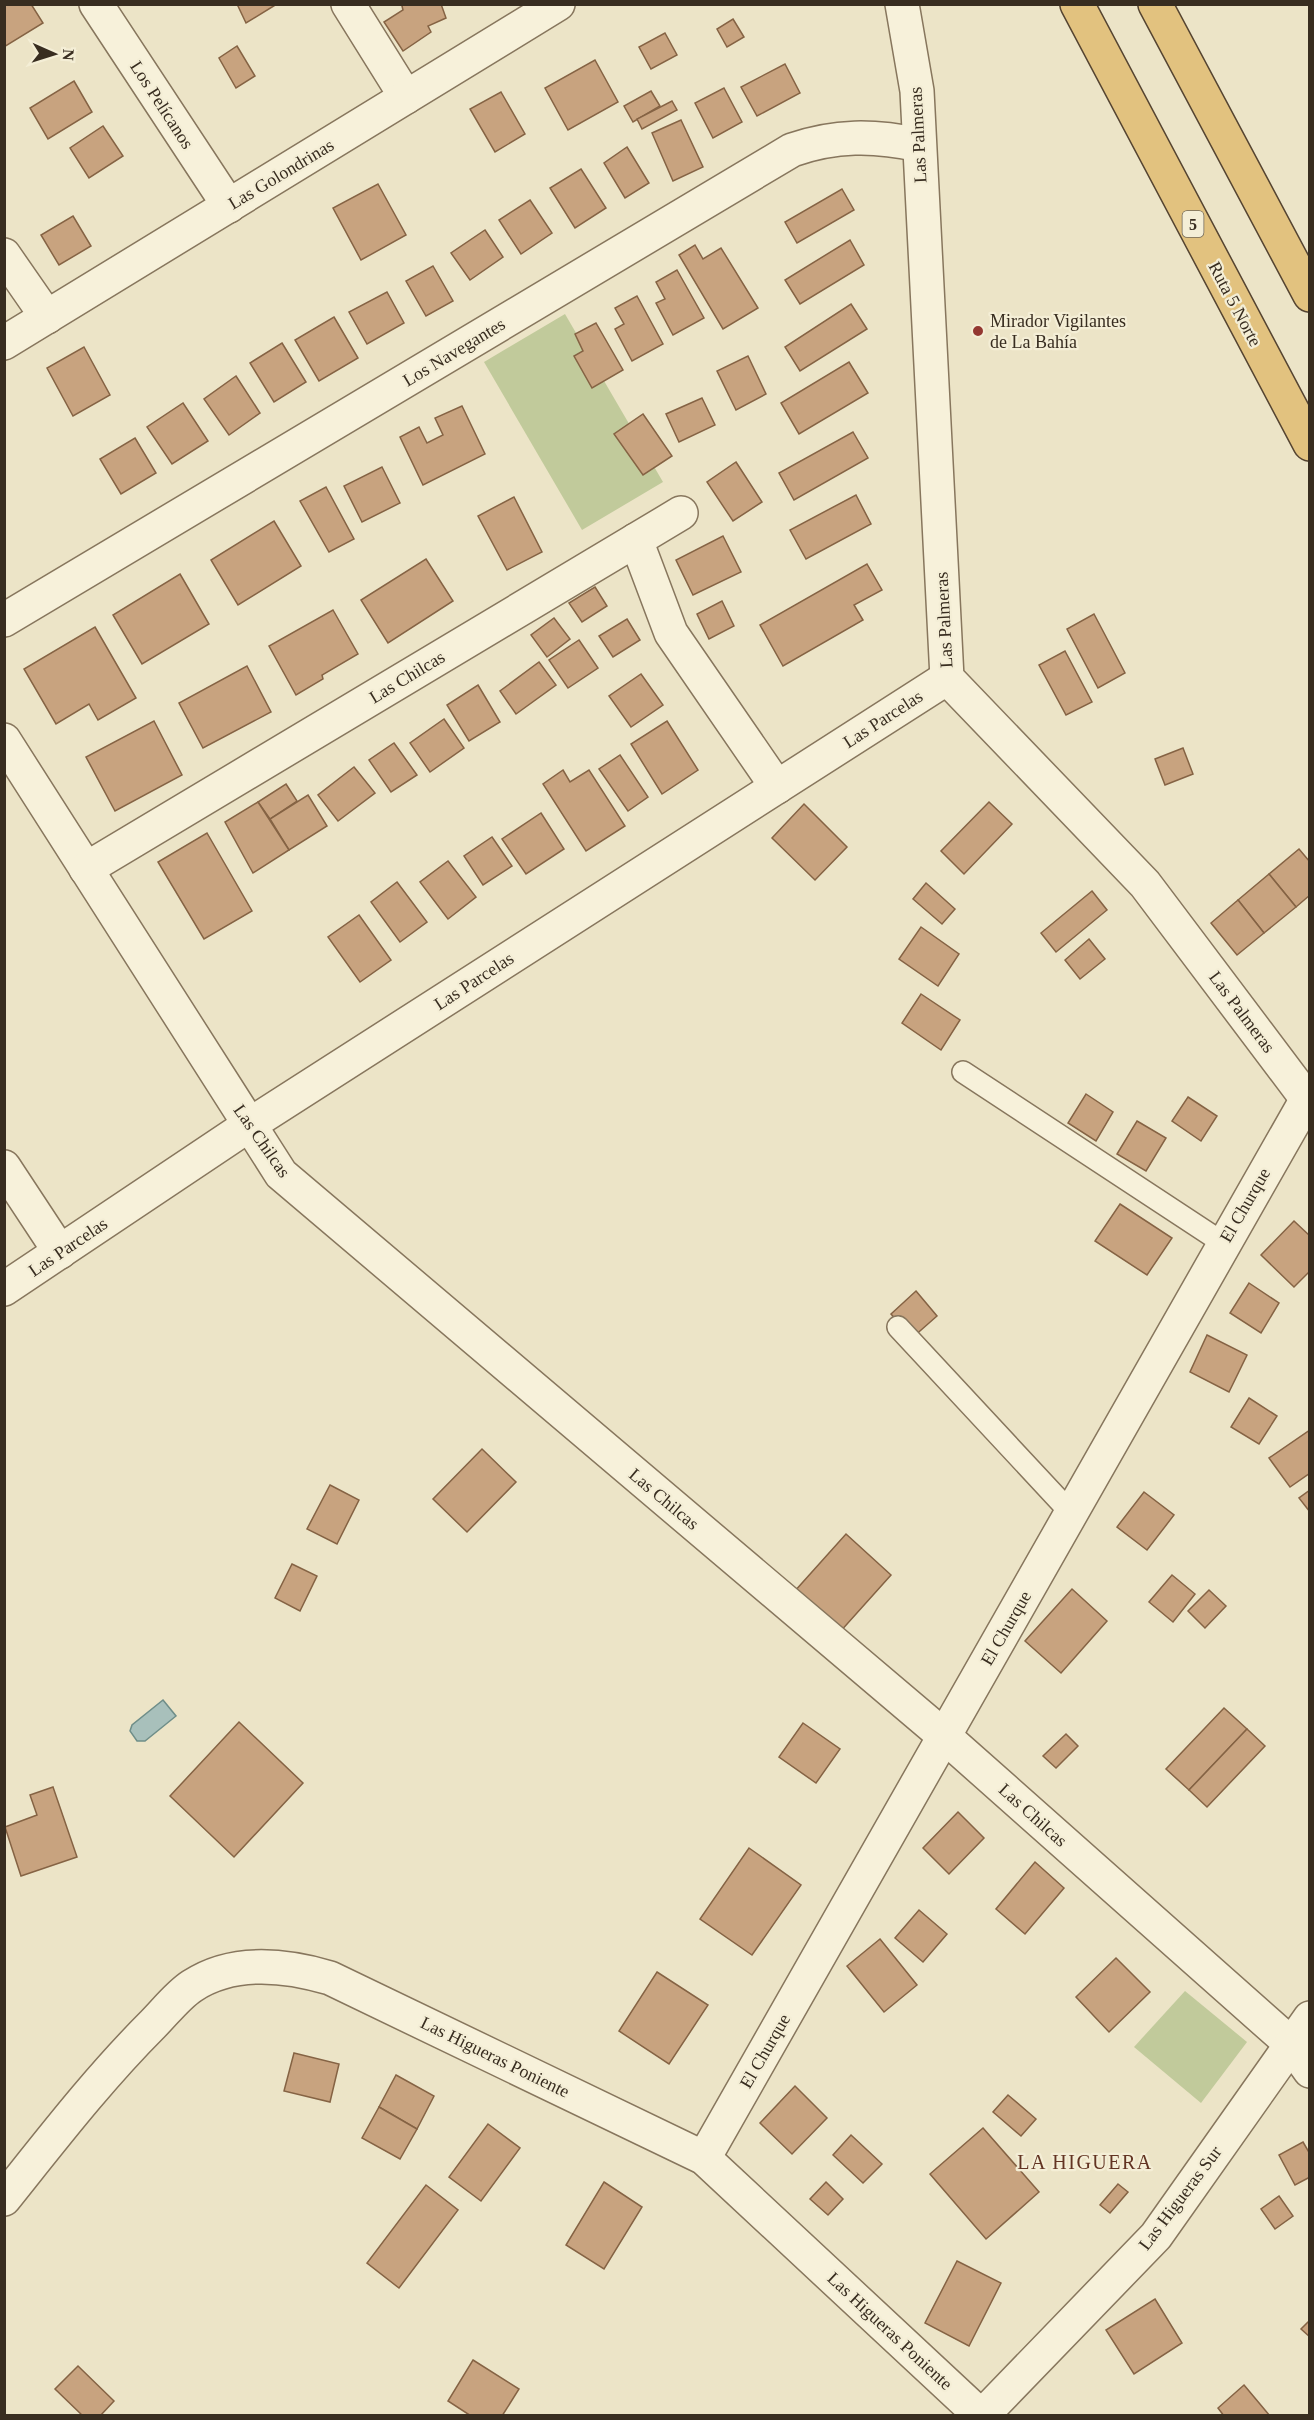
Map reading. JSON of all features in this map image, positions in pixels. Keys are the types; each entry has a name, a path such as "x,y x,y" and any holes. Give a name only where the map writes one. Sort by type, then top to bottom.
{"highway":[{"name":"Ruta 5 Norte","path":"1077,4 1310,444"},
{"path":"1155,4 1310,295"}],"street":[{"name":"Los Pelícanos","path":"96,4 229,206"},
{"path":"348,4 406,97"},
{"name":"Las Golondrinas","path":"4,343 558,4"},
{"name":"Las Palmeras","path":"902,4 917,91 947,678 1145,884 1308,1101"},
{"name":"Los Navegantes","path":"4,620 792,150 814,143 859,136 889,138 919,145"},
{"path":"4,255 46,317"},
{"name":"Las Chilcas","path":"86,869 681,513"},
{"path":"636,540 671,633 777,787"},
{"name":"Las Parcelas","path":"4,1289 249,1125 947,678"},
{"name":"Las Chilcas","path":"4,740 281,1174 944,1736 1290,2043 1310,2071"},
{"name":"El Churque","path":"704,2158 1072,1514 1223,1243 1308,1101"},
{"path":"4,1167 60,1252"},
{"name":"Las Higueras Poniente","path":"4,2199 110,2067 192,1986 224,1973 258,1966 283,1967 330,1978 704,2158 981,2415"},
{"name":"Las Higueras Sur","path":"981,2415 1156,2236 1290,2043 1310,2018"}],"lane":[{"path":"963,1072 1223,1243"},
{"path":"898,1327 1072,1514"}],"green space":[{"path":"565,314 663,482 582,530 484,362"},
{"path":"1185,1991 1247,2042 1201,2103 1134,2047"}],"water":[{"path":"163,1700 176,1716 145,1741 137,1741 130,1731 132,1725"}],"building":[{"path":"4,4 31,4 43,23 4,47"},
{"path":"237,4 277,4 246,23"},
{"path":"405,4 441,4 446,18 428,26 431,32 403,51 384,22 403,10 402,6"},
{"path":"733,19 744,37 727,47 717,29"},
{"path":"665,33 677,55 651,69 639,47"},
{"path":"237,46 255,76 236,88 219,58"},
{"path":"595,60 618,102 568,130 545,88"},
{"path":"785,64 800,93 757,116 741,87"},
{"path":"74,81 92,112 48,139 30,108"},
{"path":"724,88 742,122 713,138 695,103"},
{"path":"651,91 660,106 633,122 624,106"},
{"path":"501,92 525,134 495,152 470,109"},
{"path":"672,101 677,110 642,129 637,119"},
{"path":"681,120 703,167 673,181 652,133"},
{"path":"103,126 123,156 89,178 70,148"},
{"path":"627,147 649,183 625,198 604,163"},
{"path":"581,169 606,208 575,228 550,188"},
{"path":"378,184 406,235 361,260 333,208"},
{"path":"842,189 854,210 797,243 785,222"},
{"path":"530,200 552,233 521,254 499,220"},
{"path":"73,216 91,246 59,265 41,235"},
{"path":"485,230 503,257 470,280 451,253"},
{"path":"850,240 864,265 800,304 785,280"},
{"path":"695,245 703,259 721,248 758,308 723,329 679,255"},
{"path":"433,266 453,301 426,316 406,281"},
{"path":"677,270 704,318 673,335 656,303 665,299 656,282"},
{"path":"387,292 404,323 367,344 349,312"},
{"path":"637,296 663,344 632,361 615,329 624,324 615,308"},
{"path":"851,304 867,329 800,371 785,347"},
{"path":"334,317 358,358 319,381 295,340"},
{"path":"596,323 623,370 592,388 574,356 583,351 575,334"},
{"path":"282,343 306,382 274,402 250,363"},
{"path":"84,347 110,395 73,416 47,368"},
{"path":"748,356 766,394 736,410 717,371"},
{"path":"849,362 868,393 799,434 781,403"},
{"path":"236,376 260,413 229,435 204,399"},
{"path":"702,398 715,425 679,442 666,414"},
{"path":"183,403 208,441 172,464 147,427"},
{"path":"462,406 485,454 423,485 400,437 419,427 427,443 443,435 435,418"},
{"path":"643,414 672,456 643,475 614,434"},
{"path":"853,432 868,458 794,500 779,473"},
{"path":"135,438 156,473 121,494 100,459"},
{"path":"736,462 762,502 733,521 707,482"},
{"path":"382,467 400,503 362,522 344,486"},
{"path":"326,487 354,539 329,552 300,501"},
{"path":"856,495 871,524 806,559 790,530"},
{"path":"514,497 542,552 507,570 478,516"},
{"path":"274,521 301,566 238,605 211,560"},
{"path":"723,536 741,572 693,595 676,560"},
{"path":"426,559 453,601 388,643 361,600"},
{"path":"867,564 882,590 854,605 863,620 783,666 760,625"},
{"path":"180,574 209,624 142,664 113,615"},
{"path":"595,587 607,606 582,622 569,603"},
{"path":"722,601 734,626 709,639 697,614"},
{"path":"333,610 358,654 322,675 323,679 296,695 269,646"},
{"path":"1094,614 1125,673 1098,688 1067,629"},
{"path":"554,618 570,639 547,657 531,635"},
{"path":"627,619 640,640 613,657 599,636"},
{"path":"95,627 136,698 98,720 89,704 56,724 24,669"},
{"path":"579,640 598,668 568,688 549,660"},
{"path":"1065,651 1092,702 1066,715 1039,665"},
{"path":"539,662 556,685 516,714 500,691"},
{"path":"247,666 271,712 203,748 179,703"},
{"path":"641,674 663,705 631,727 609,696"},
{"path":"478,685 500,722 469,741 447,705"},
{"path":"444,719 464,748 430,772 410,743"},
{"path":"154,721 182,775 115,811 86,757"},
{"path":"667,721 698,770 662,794 631,744"},
{"path":"394,743 417,775 391,792 369,760"},
{"path":"1183,748 1193,774 1165,785 1155,759"},
{"path":"620,755 648,797 628,811 599,769"},
{"path":"354,767 375,793 338,821 318,795"},
{"path":"563,770 570,782 589,770 625,826 586,851 543,784"},
{"path":"286,784 297,801 270,819 258,802"},
{"path":"308,795 327,826 289,850 270,819"},
{"path":"258,802 289,850 253,873 225,822"},
{"path":"989,802 1012,824 964,874 941,851"},
{"path":"804,804 847,847 815,880 772,838"},
{"path":"541,813 564,849 526,874 502,839"},
{"path":"207,833 252,911 204,939 158,862"},
{"path":"492,837 512,866 483,885 464,856"},
{"path":"1299,849 1310,862 1310,895 1296,907 1269,874"},
{"path":"448,861 476,897 448,919 420,882"},
{"path":"1269,874 1296,907 1264,933 1238,900"},
{"path":"397,882 427,922 400,942 371,902"},
{"path":"926,883 955,909 942,924 913,899"},
{"path":"1092,891 1107,910 1056,952 1041,933"},
{"path":"1238,900 1264,933 1237,955 1211,923"},
{"path":"359,915 391,960 360,982 328,937"},
{"path":"921,927 959,954 938,986 899,959"},
{"path":"1089,939 1105,959 1080,979 1065,960"},
{"path":"921,994 960,1020 941,1050 902,1023"},
{"path":"1086,1094 1113,1112 1096,1141 1068,1123"},
{"path":"1188,1097 1217,1116 1201,1141 1172,1121"},
{"path":"1137,1121 1166,1138 1146,1171 1117,1154"},
{"path":"1120,1204 1172,1238 1147,1275 1095,1241"},
{"path":"1294,1221 1310,1236 1310,1271 1294,1287 1261,1255"},
{"path":"1249,1283 1279,1303 1261,1333 1230,1313"},
{"path":"916,1291 937,1316 912,1338 891,1314"},
{"path":"1207,1335 1247,1355 1229,1392 1190,1372"},
{"path":"1249,1398 1277,1416 1259,1444 1231,1427"},
{"path":"1310,1430 1310,1473 1290,1487 1269,1458"},
{"path":"482,1449 516,1482 467,1532 433,1499"},
{"path":"330,1485 359,1500 337,1544 307,1529"},
{"path":"1310,1490 1310,1512 1299,1498"},
{"path":"1144,1492 1174,1515 1147,1550 1117,1527"},
{"path":"846,1534 891,1575 839,1633 794,1592"},
{"path":"292,1564 317,1576 300,1611 275,1598"},
{"path":"1172,1575 1195,1594 1173,1622 1149,1602"},
{"path":"1072,1589 1107,1621 1061,1673 1025,1641"},
{"path":"1209,1590 1226,1606 1205,1628 1188,1611"},
{"path":"1224,1708 1247,1729 1189,1790 1166,1769"},
{"path":"239,1722 303,1783 234,1857 170,1796"},
{"path":"803,1723 840,1749 816,1783 779,1757"},
{"path":"1247,1729 1265,1746 1207,1807 1189,1790"},
{"path":"1066,1734 1078,1746 1056,1768 1043,1756"},
{"path":"53,1787 77,1857 21,1876 5,1827 37,1815 30,1795"},
{"path":"958,1812 984,1838 949,1874 923,1848"},
{"path":"749,1848 801,1885 752,1955 700,1919"},
{"path":"1035,1862 1064,1888 1025,1934 996,1909"},
{"path":"919,1910 947,1934 923,1962 895,1938"},
{"path":"880,1939 917,1985 884,2012 847,1966"},
{"path":"1116,1958 1150,1992 1109,2032 1076,1997"},
{"path":"657,1972 708,2005 669,2064 619,2031"},
{"path":"294,2053 339,2064 330,2102 284,2091"},
{"path":"396,2075 434,2096 417,2129 379,2107"},
{"path":"795,2086 827,2118 792,2154 760,2123"},
{"path":"1008,2095 1036,2119 1021,2136 993,2112"},
{"path":"379,2107 417,2129 400,2159 362,2138"},
{"path":"488,2124 520,2148 481,2201 449,2177"},
{"path":"983,2128 1039,2192 986,2239 930,2174"},
{"path":"851,2135 882,2164 863,2183 833,2155"},
{"path":"1303,2142 1310,2154 1310,2177 1295,2185 1279,2155"},
{"path":"604,2182 642,2207 604,2269 566,2245"},
{"path":"826,2182 843,2199 828,2215 810,2199"},
{"path":"1118,2184 1128,2192 1110,2213 1100,2205"},
{"path":"426,2185 458,2210 399,2288 367,2263"},
{"path":"1279,2196 1293,2216 1275,2229 1261,2209"},
{"path":"957,2261 1001,2283 969,2346 925,2323"},
{"path":"1155,2299 1182,2343 1134,2374 1106,2330"},
{"path":"1310,2320 1310,2337 1301,2329"},
{"path":"473,2360 519,2389 502,2416 471,2416 448,2401"},
{"path":"78,2366 114,2401 100,2416 83,2416 55,2389"},
{"path":"1244,2385 1270,2416 1224,2416 1218,2408"}],"place":[{"name":"Mirador Vigilantes de La Bahía","path":"978,331"}],"district":[{"name":"LA HIGUERA","path":"1085,2162"}]}
